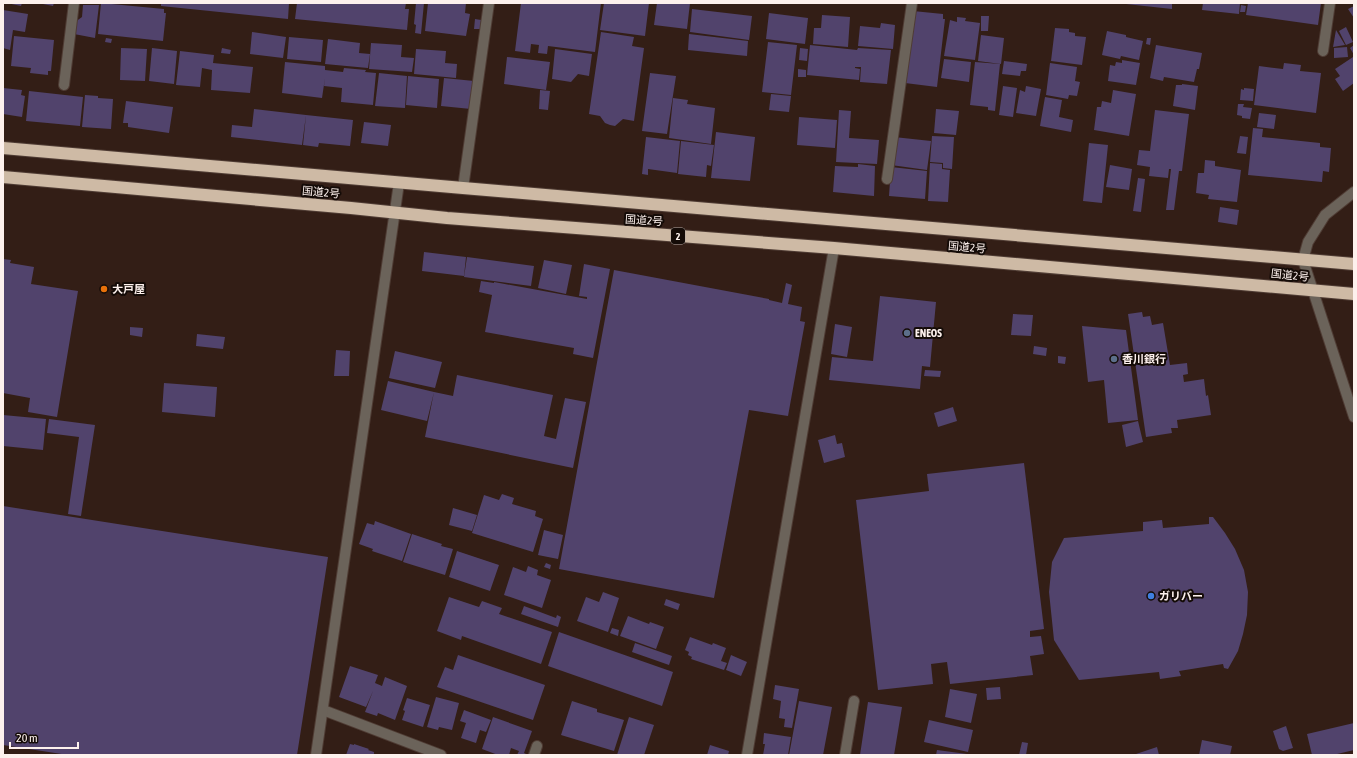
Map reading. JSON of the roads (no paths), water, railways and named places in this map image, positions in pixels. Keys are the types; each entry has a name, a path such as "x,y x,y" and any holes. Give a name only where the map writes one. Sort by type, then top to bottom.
{"highway":[{"name":"国道2号","path":"3,148 1354,264"},
{"name":"国道2号","path":"3,177 447,218 834,248 1354,294"}],"street":[{"path":"64,85 74,3"},
{"path":"463,188 489,3"},
{"path":"887,179 912,3"},
{"path":"1323,51 1330,3"},
{"path":"316,755 399,183"},
{"path":"1354,192 1325,215 1308,242 1303,260 1354,417"},
{"path":"747,755 834,248"},
{"path":"845,755 854,701"},
{"path":"323,710 441,755"}],"place":[{"name":"大戸屋","path":"104,289"},
{"name":"ENEOS","path":"907,333"},
{"name":"香川銀行","path":"1114,359"},
{"name":"ガリバー","path":"1151,596"}]}
